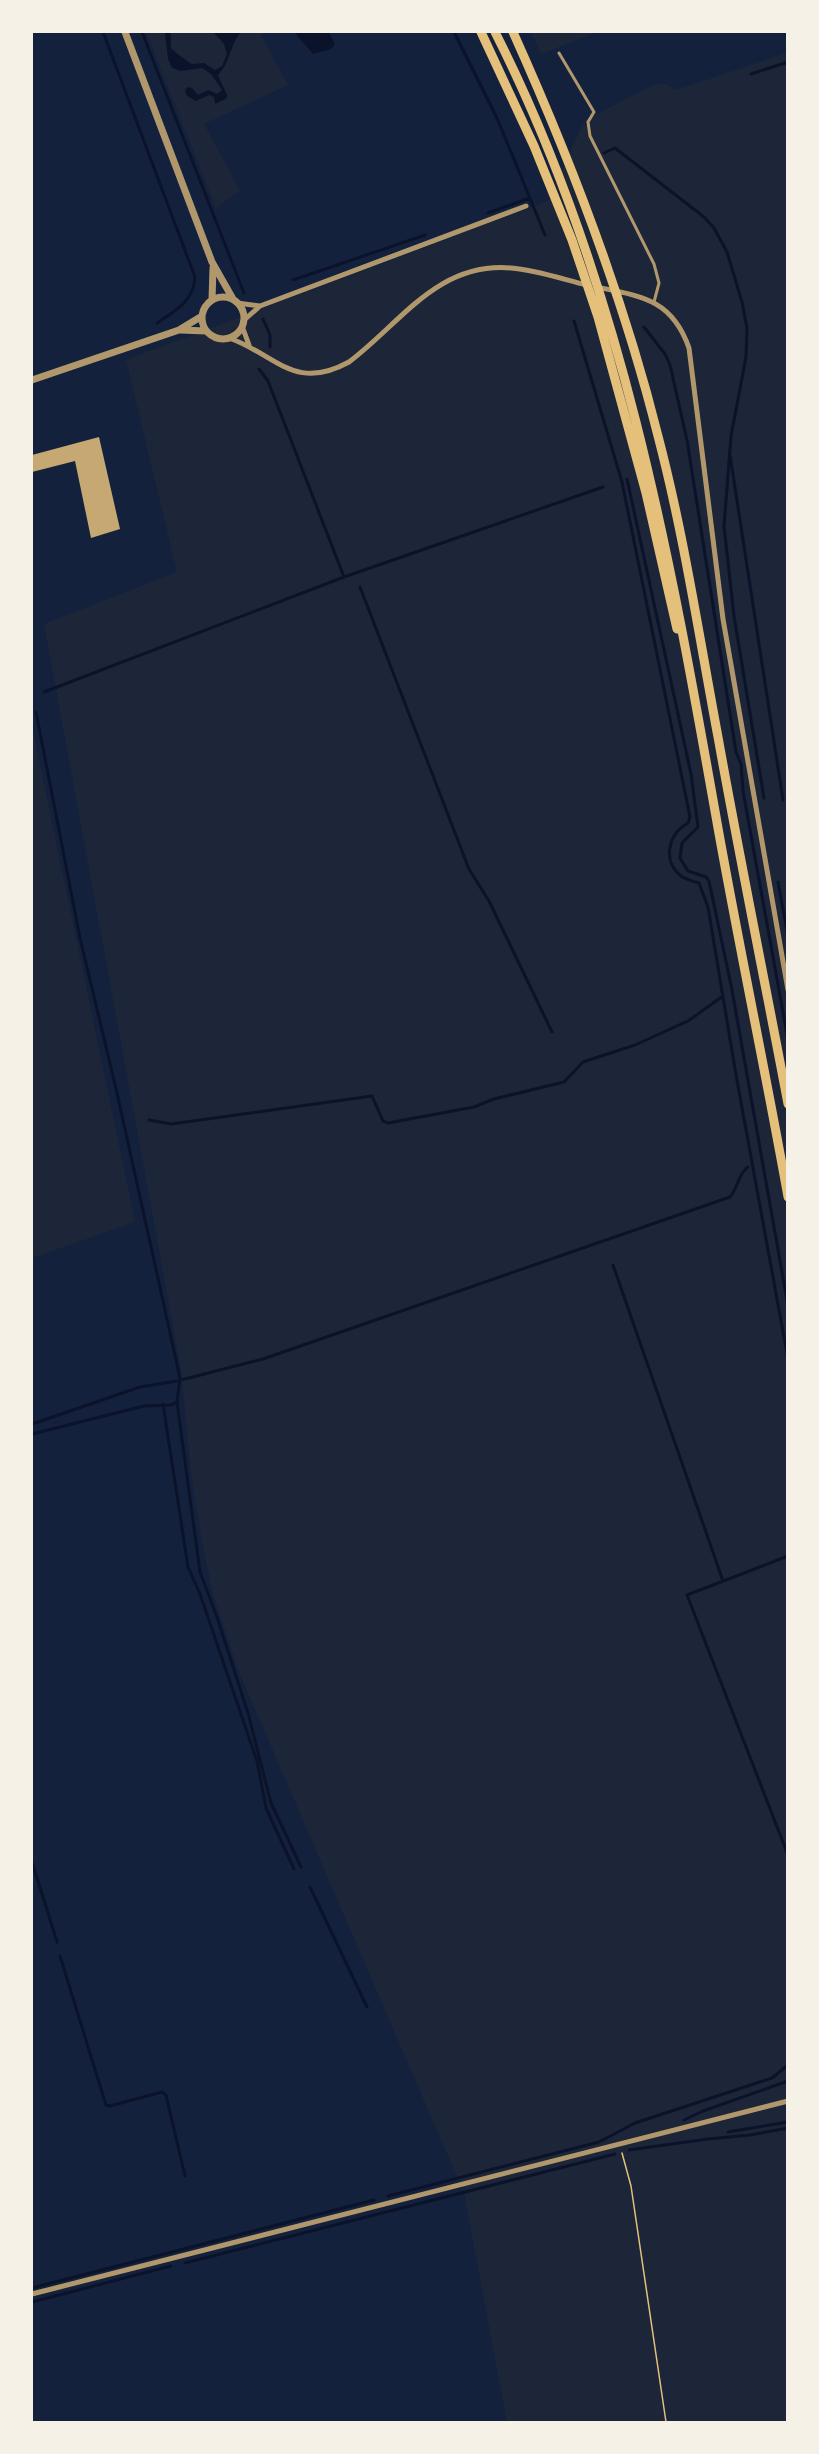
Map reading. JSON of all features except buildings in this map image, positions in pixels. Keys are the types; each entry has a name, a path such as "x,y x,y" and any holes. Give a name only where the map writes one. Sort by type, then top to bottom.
{"highway":[{"path":"481,32 534,146 572,240 598,317 644,483 670,604 693,684"},
{"path":"495,32 551,158 595,277 650,473 693,684 788,1197"},
{"path":"513,32 557,128"},
{"path":"520,32 543,84 616,290 642,375 666,468 788,1104"}],"street":[{"path":"125,32 212,262 243,313 243,323 249,345"},
{"path":"229,338 237,333 243,323 260,306 526,206"},
{"path":"212,262 212,300"},
{"path":"179,330 206,331 218,339 229,338 249,345 286,369 322,374 349,362 428,292 461,274 483,269 509,268 635,295 654,302 668,311 680,328 690,355 723,619 788,990"},
{"path":"206,331 202,316 205,306 212,300 222,297 260,306"},
{"path":"32,380 179,330 202,316"},
{"path":"32,2294 788,2101"}],"lane":[{"path":"560,53 594,112 588,122 590,136 654,264 658,283 654,302"}],"path":[{"path":"619,2143 631,2187 666,2422"}],"shaded area":[{"path":"146,32 267,32 261,35 288,85 204,124 240,190 216,208"},
{"path":"165,32 170,32 171,48 180,56 192,64 204,63 215,70 222,66 227,54 224,44 213,32 241,32 218,75 227,98 215,104 214,97 209,95 196,101 187,96 185,90 188,87 198,95 208,90 217,94 222,90 211,74 202,68 181,71 172,68 168,59"},
{"path":"294,32 329,32 335,44 331,49 313,54"},
{"path":"531,32 597,32 541,54"},
{"path":"787,53 787,2422 507,2422 464,2193 239,1672 213,1594 191,1473 181,1369 44,624 177,572 126,360 548,201 582,126 587,124 584,121 655,84 666,84 676,90"},
{"path":"32,726 135,1222 32,1258"}],"waterway":[{"path":"103,32 195,277 187,299 177,310 157,323"},
{"path":"142,32 244,293"},
{"path":"454,32 497,118 545,235"},
{"path":"751,74 788,62"},
{"path":"604,153 615,148 704,217 714,228 727,252 742,302 747,328 746,357 731,436 724,526 734,616 764,798"},
{"path":"488,213 530,198"},
{"path":"293,280 425,235"},
{"path":"263,319 270,335 270,347"},
{"path":"574,321 622,482 690,817 688,823 681,828 672,841 671,863 681,876 699,883 708,907 788,1359"},
{"path":"644,327 665,354 670,365 687,440 736,752 741,764 743,791 788,1040"},
{"path":"259,369 268,381 344,577"},
{"path":"730,455 783,800"},
{"path":"627,479 691,774 698,827 682,843 680,858 688,871 706,877 709,881 732,990 788,1306"},
{"path":"44,692 344,577 603,487"},
{"path":"360,587 469,869 489,901 552,1032"},
{"path":"36,712 80,938 180,1378 177,1402"},
{"path":"778,882 788,936"},
{"path":"149,1120 171,1124 372,1096 383,1121 388,1123 474,1107 494,1099 564,1082 583,1062 635,1045 688,1021 723,996"},
{"path":"32,1424 140,1387 177,1381 263,1359 730,1197 742,1173 748,1167"},
{"path":"613,1265 723,1581"},
{"path":"32,1434 144,1406 171,1405 177,1402 200,1572 248,1713 271,1803 301,1867"},
{"path":"163,1404 188,1567 200,1594 257,1761 266,1808 294,1869"},
{"path":"788,1556 687,1595 788,1855"},
{"path":"32,1862 57,1942"},
{"path":"310,1887 367,2007"},
{"path":"60,1956 106,2105 110,2106 162,2092 166,2095 185,2176"},
{"path":"388,2196 599,2142 635,2123 772,2078 788,2065"},
{"path":"684,2120 788,2081"},
{"path":"728,2132 788,2122"},
{"path":"629,2150 788,2128"},
{"path":"185,2263 615,2154"},
{"path":"32,2288 374,2200"},
{"path":"32,2302 171,2266"}]}
